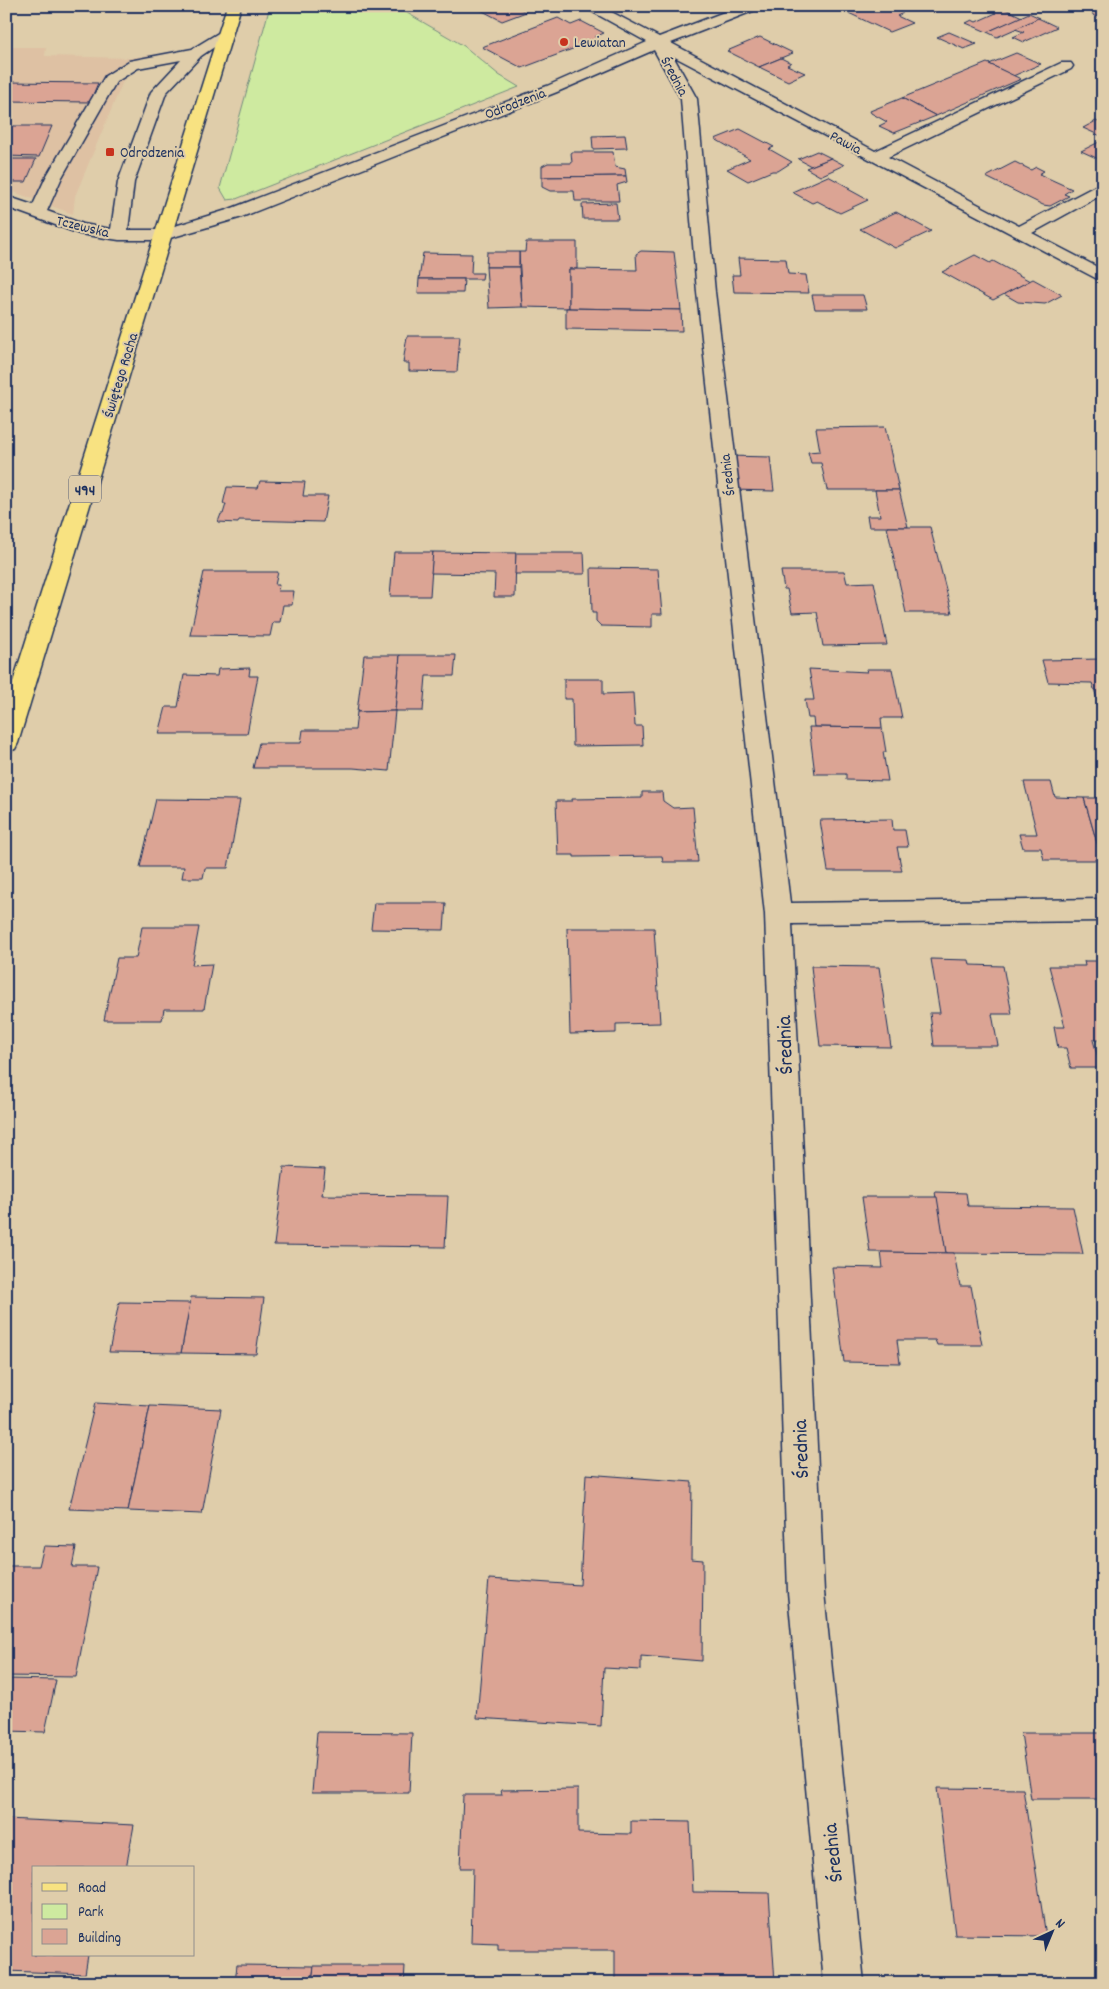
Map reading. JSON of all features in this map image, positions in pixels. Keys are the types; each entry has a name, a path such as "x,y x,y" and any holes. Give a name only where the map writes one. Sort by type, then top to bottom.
{"main road":[{"name":"Świętego Rocha","path":"6,743 234,6"}],"street":[{"name":"Pawia","path":"589,6 1103,277"},
{"name":"Odrodzenia","path":"163,235 242,210 552,89 658,43 753,6"},
{"path":"119,235 126,182 159,92 196,53 225,34"},
{"name":"Średnia","path":"658,43 689,99 706,292 778,914 806,1592 844,1983"},
{"path":"38,213 54,177 110,79 134,64 196,53"},
{"path":"875,157 1066,66"},
{"path":"1019,233 1103,187"},
{"name":"Tczewska","path":"6,201 80,228 119,235 163,235"},
{"path":"778,914 1103,910"}],"shaded area":[{"path":"11,47 46,47 45,56 130,58 173,52 167,64 138,69 124,79 75,196 73,214 6,189 6,56"}],"green space":[{"path":"270,6 395,6 464,46 499,75 519,87 236,199 227,200 220,188"}],"building":[{"path":"473,6 514,6 526,12 502,21"},
{"path":"842,6 889,6 903,13 897,16 912,23 889,32 838,8"},
{"path":"1103,6 1103,19 1094,16 1092,13 1099,9 1093,7"},
{"path":"1001,7 1022,17 987,32 966,23 972,20 976,22 996,13 992,11"},
{"path":"1029,13 1040,18 997,37 987,32"},
{"path":"558,18 571,25 581,21 604,33 595,37 599,39 522,68 482,47"},
{"path":"1038,18 1057,27 1024,42 1013,37 1024,32 1015,29"},
{"path":"949,32 977,44 964,49 937,37"},
{"path":"760,37 793,53 759,67 727,51"},
{"path":"1016,53 1041,64 1013,76 989,64"},
{"path":"781,58 791,63 787,65 805,73 788,81 759,67"},
{"path":"987,63 1021,79 936,116 902,98"},
{"path":"6,82 98,83 90,102 6,101"},
{"path":"902,98 936,116 894,133 879,126 887,122 870,111"},
{"path":"1096,121 1103,124 1103,137 1083,128"},
{"path":"6,126 52,126 39,157 6,156"},
{"path":"740,129 774,147 769,149 792,162 778,171 772,171 748,181 727,169 750,159 715,139"},
{"path":"625,135 627,148 593,149 592,136"},
{"path":"1103,140 1103,161 1081,151"},
{"path":"817,151 831,158 811,166 798,159"},
{"path":"571,152 613,152 615,167 625,169 626,176 542,177 542,166 548,163 572,163"},
{"path":"831,158 844,165 820,176 806,168"},
{"path":"10,159 36,159 26,182 6,182 6,167"},
{"path":"1015,162 1031,170 1036,167 1044,171 1039,174 1072,189 1064,194 1069,196 1050,206 1043,205 986,177"},
{"path":"626,176 627,182 617,185 619,201 575,201 574,191 550,191 542,187 542,177"},
{"path":"828,176 868,200 840,213 817,201 812,203 792,192"},
{"path":"616,203 618,219 583,219 582,204"},
{"path":"896,212 931,231 895,248 860,229"},
{"path":"526,242 577,242 577,269 569,269 569,308 522,307 519,252 525,252"},
{"path":"641,251 674,252 681,310 569,308 569,269 637,270 636,254"},
{"path":"487,252 519,252 519,267 486,267"},
{"path":"423,253 472,254 471,273 483,273 482,279 419,279"},
{"path":"975,255 990,263 993,261 1030,281 993,300 942,272"},
{"path":"738,258 786,259 788,274 806,275 809,293 734,292 732,275 740,275"},
{"path":"486,267 519,267 522,307 489,308"},
{"path":"419,279 464,279 463,293 418,293"},
{"path":"1033,279 1062,295 1045,304 1018,302 1004,294"},
{"path":"812,295 863,295 867,309 815,309"},
{"path":"566,308 681,310 682,331 566,329"},
{"path":"407,336 460,336 457,372 409,371 409,363 403,363"},
{"path":"885,427 899,490 827,490 821,463 811,463 808,452 820,451 816,428"},
{"path":"728,456 770,457 774,491 732,490"},
{"path":"260,481 305,482 303,496 328,496 323,522 239,520 238,523 218,522 226,504 223,504 227,487 258,488"},
{"path":"875,490 899,490 908,527 869,527 867,516 880,516"},
{"path":"887,527 930,527 952,613 906,613"},
{"path":"394,552 433,552 430,596 390,596"},
{"path":"433,552 516,553 515,597 494,597 495,574 431,573"},
{"path":"516,553 584,553 585,574 515,574"},
{"path":"591,568 658,569 662,614 652,614 652,627 601,626 596,621 596,613 592,613"},
{"path":"781,571 844,571 847,583 874,582 887,645 823,646 817,612 792,613 787,589 784,589"},
{"path":"204,572 278,572 275,585 279,585 278,591 294,591 292,605 283,605 280,622 273,622 270,636 190,635"},
{"path":"364,655 400,655 395,711 357,712"},
{"path":"400,655 456,655 454,676 426,676 423,711 395,711"},
{"path":"1103,659 1103,701 1098,701 1092,683 1048,682 1042,660"},
{"path":"250,668 249,676 258,676 247,734 159,734 166,707 178,707 184,675 217,676 218,669"},
{"path":"809,669 867,672 866,669 892,669 902,718 881,718 882,728 814,727 813,718 808,718 805,700 814,700"},
{"path":"564,679 603,679 603,694 633,693 635,726 642,726 643,745 573,746 572,699 564,699"},
{"path":"395,711 389,771 353,768 253,768 259,743 301,743 303,730 355,730 357,712"},
{"path":"809,727 882,728 886,752 883,752 888,781 846,780 846,774 815,774"},
{"path":"1024,782 1051,782 1055,797 1084,798 1102,860 1044,860 1041,848 1023,848 1019,834 1037,834"},
{"path":"642,792 662,792 663,801 673,808 693,807 698,862 663,862 662,856 574,857 574,855 558,855 556,801 642,798"},
{"path":"1084,798 1103,798 1103,860 1102,860"},
{"path":"156,799 240,800 228,868 205,868 203,878 182,878 184,867 140,867"},
{"path":"892,819 893,830 905,830 908,847 897,847 902,871 828,871 820,820"},
{"path":"374,903 446,903 444,930 371,929"},
{"path":"142,927 199,927 192,965 212,964 204,1009 164,1009 162,1020 104,1020 117,958 136,958"},
{"path":"567,928 654,928 660,1023 616,1024 616,1033 570,1034"},
{"path":"931,959 969,960 970,965 1003,966 1012,1014 992,1014 998,1046 934,1046 930,1013 940,1013"},
{"path":"1084,961 1103,961 1103,1040 1093,1040 1101,1068 1071,1068 1066,1048 1058,1048 1054,1027 1065,1027 1049,966 1085,966"},
{"path":"811,966 879,967 891,1047 820,1046"},
{"path":"284,1167 325,1169 322,1195 448,1196 445,1247 274,1245"},
{"path":"935,1192 966,1193 968,1206 1073,1207 1083,1254 946,1253"},
{"path":"862,1197 937,1197 946,1253 870,1252"},
{"path":"881,1252 954,1253 960,1286 971,1286 982,1345 937,1345 935,1340 897,1340 900,1363 844,1362 832,1267 883,1268"},
{"path":"191,1297 264,1298 256,1354 181,1353"},
{"path":"119,1302 190,1303 181,1353 109,1352"},
{"path":"95,1403 150,1406 128,1511 69,1509"},
{"path":"150,1406 221,1409 202,1514 128,1511"},
{"path":"586,1474 692,1482 691,1559 703,1560 702,1661 641,1656 641,1670 604,1668 601,1726 477,1718 489,1579 580,1585"},
{"path":"44,1546 76,1547 72,1567 97,1567 76,1677 6,1676 6,1566 39,1566"},
{"path":"6,1679 56,1680 45,1732 6,1731"},
{"path":"317,1732 412,1733 409,1793 312,1793"},
{"path":"1021,1733 1103,1733 1103,1799 1031,1799"},
{"path":"937,1788 1023,1789 1046,1936 955,1935"},
{"path":"578,1789 578,1833 631,1834 631,1821 690,1822 693,1892 769,1893 775,1983 615,1983 615,1950 498,1950 498,1944 471,1943 473,1868 460,1868 463,1795 502,1795 501,1790"},
{"path":"6,1819 134,1825 126,1866 32,1866 32,1956 88,1956 85,1974 6,1971"},
{"path":"237,1965 314,1966 312,1983 235,1983"},
{"path":"314,1966 405,1966 404,1983 312,1983"}],"place":[{"name":"Lewiatan","path":"564,42"},
{"name":"Odrodzenia","path":"110,152"}]}
